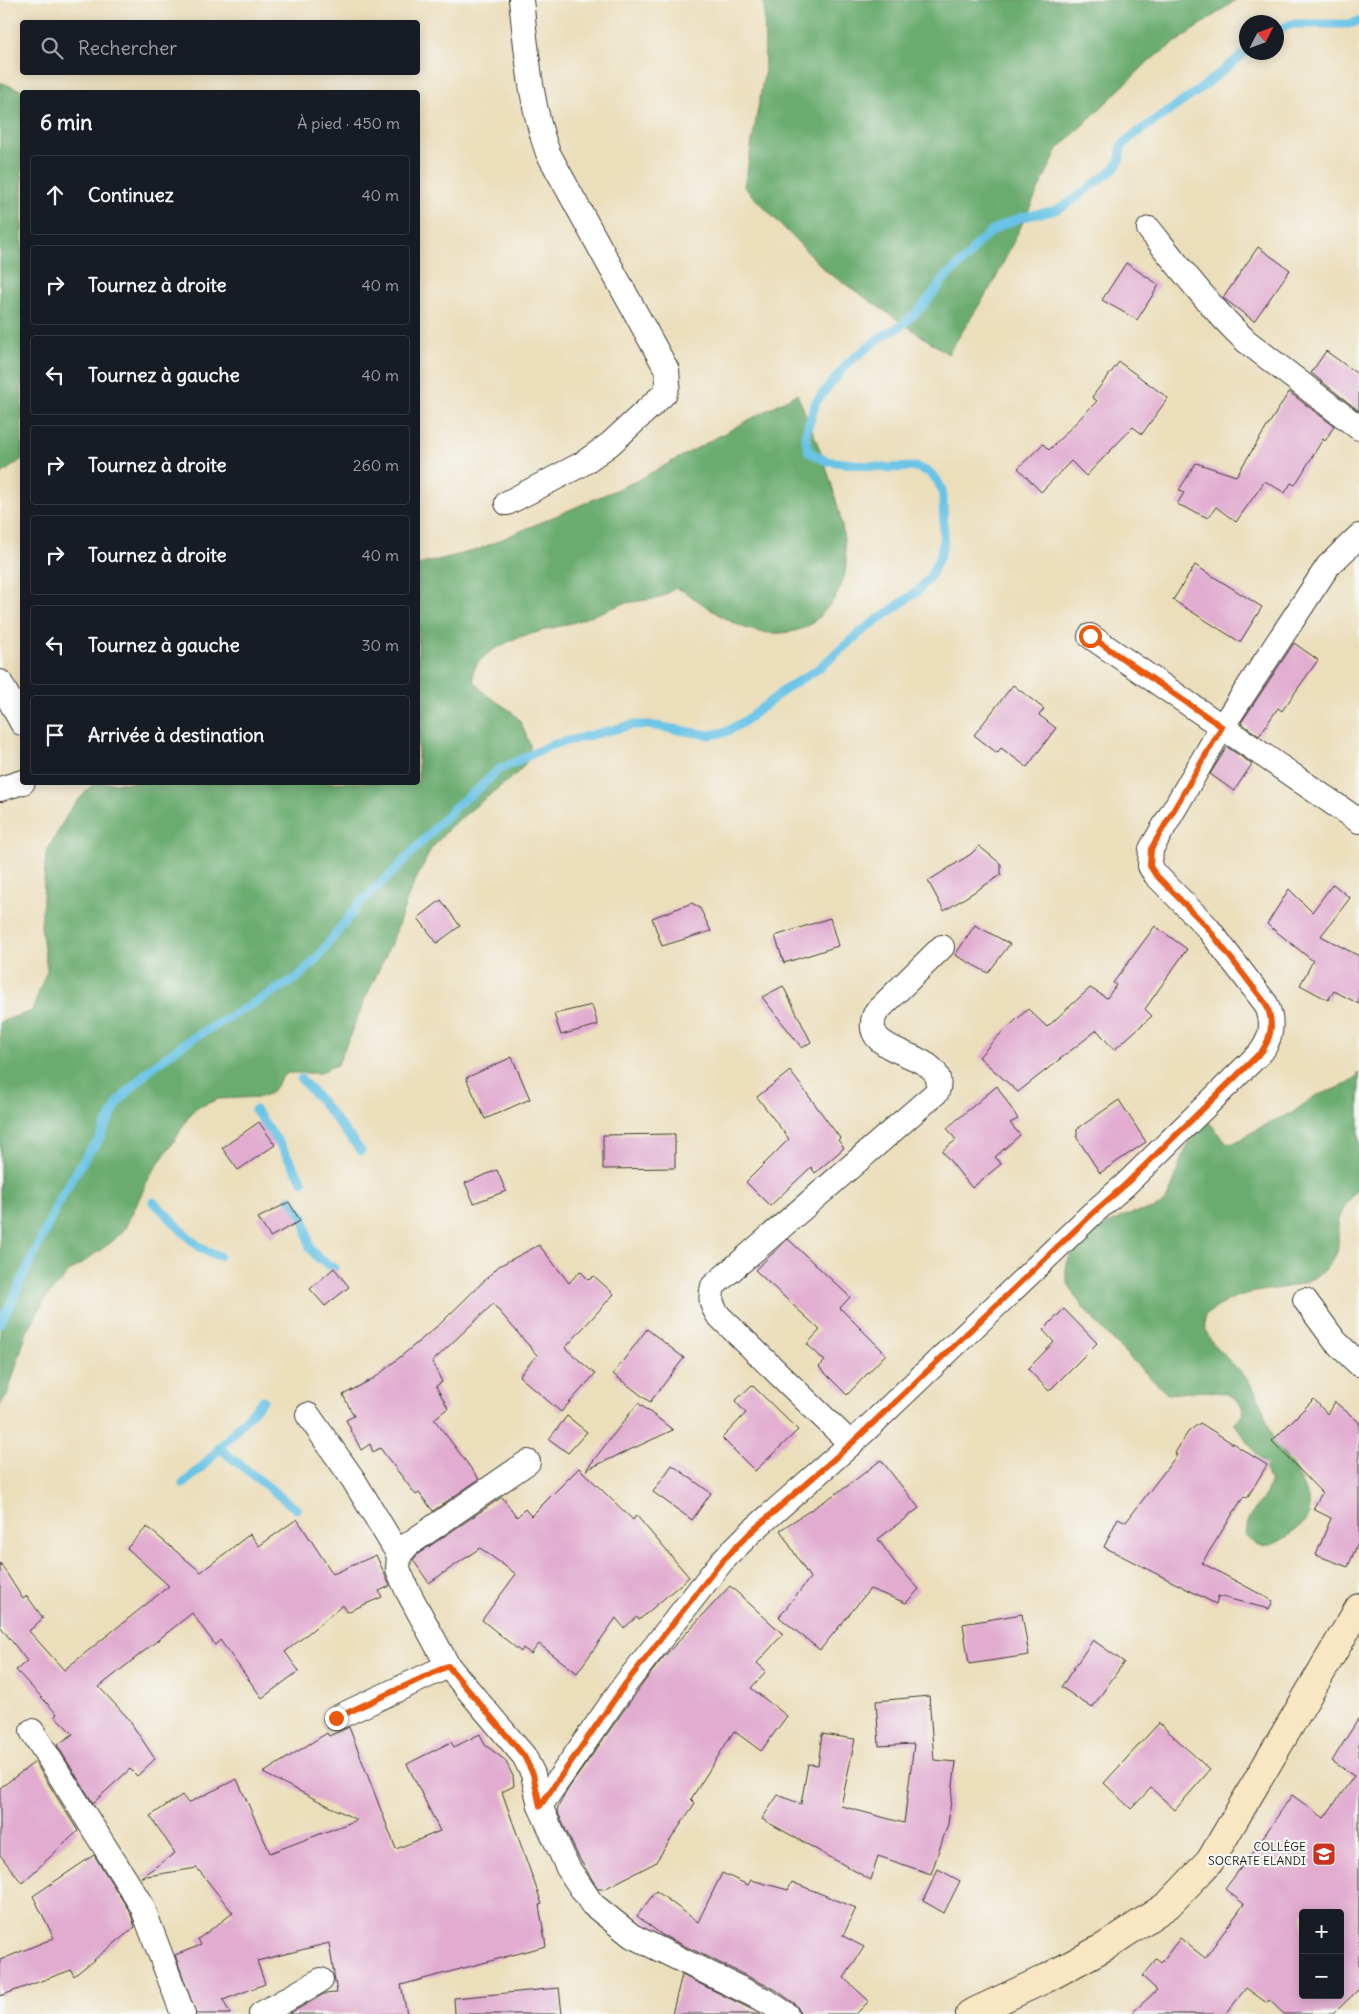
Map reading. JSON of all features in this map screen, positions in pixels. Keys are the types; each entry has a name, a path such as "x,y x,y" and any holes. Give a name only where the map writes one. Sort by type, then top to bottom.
{"main road":[{"path":"970,2014 1047,1978 1106,1946 1168,1905 1210,1861 1359,1608"}],"street":[{"path":"507,502 582,464 610,444 665,393 668,383 667,370 548,153 539,130 534,107 521,0"},
{"path":"1150,229 1212,307 1229,325 1246,341 1359,428"},
{"path":"540,1806 626,1683 722,1561 750,1533 851,1444 1132,1178 1262,1051 1269,1040 1272,1026 1271,1014 1266,1004 1207,927 1155,874 1150,866 1151,849 1222,727 1328,566 1359,536"},
{"path":"1090,636 1359,821"},
{"path":"0,682 20,719"},
{"path":"0,789 20,783"},
{"path":"851,1444 718,1315 712,1306 711,1295 713,1286 937,1092 940,1083 937,1073 931,1067 884,1043 876,1036 872,1028 872,1020 876,1012 942,947"},
{"path":"1305,1300 1335,1341 1359,1364"},
{"path":"308,1415 354,1478 400,1555"},
{"path":"528,1462 409,1544 400,1555 398,1569 407,1590 448,1666 524,1756 533,1774 540,1806 568,1868 592,1904 632,1936 768,2002 786,2014"},
{"path":"336,1718 448,1666"},
{"path":"32,1730 142,1906 183,2014"},
{"path":"261,2014 321,1980"}],"green space":[{"path":"764,0 1236,0 1149,61 1058,149 995,280 948,354 826,271 744,187 765,69"},
{"path":"0,82 21,90 20,460 0,475"},
{"path":"797,394 829,475 840,517 846,567 843,581 837,594 829,606 811,624 785,633 765,633 731,622 683,591 675,588 660,598 625,603 575,622 516,638 491,651 478,662 473,672 474,681 485,694 511,711 520,721 530,745 529,759 517,773 451,826 431,849 409,894 392,942 365,999 338,1064 320,1073 288,1073 282,1077 271,1093 261,1097 218,1099 197,1108 188,1117 150,1176 124,1230 113,1241 68,1273 45,1299 26,1334 7,1396 0,1405 0,1022 32,1011 47,970 41,927 46,853 71,808 92,785 420,785 420,564 477,550 636,481"},
{"path":"1359,1073 1359,1189 1343,1209 1340,1217 1338,1248 1334,1258 1324,1270 1312,1279 1287,1287 1245,1294 1231,1299 1205,1315 1205,1324 1211,1340 1253,1387 1274,1439 1298,1476 1309,1503 1310,1510 1307,1518 1296,1530 1284,1539 1271,1545 1258,1545 1246,1536 1248,1519 1265,1496 1270,1483 1263,1463 1234,1423 1244,1414 1240,1404 1233,1397 1224,1393 1200,1391 1167,1394 1082,1306 1072,1292 1067,1280 1066,1267 1075,1249 1099,1230 1124,1216 1150,1210 1158,1207 1165,1201 1171,1190 1181,1159 1201,1122 1204,1120 1225,1141 1234,1143 1268,1123 1292,1113 1315,1096 1343,1086"}],"building":[{"path":"1258,247 1290,270 1254,321 1223,298"},
{"path":"1126,263 1159,285 1137,320 1102,300"},
{"path":"1326,351 1359,375 1359,411 1311,373"},
{"path":"1119,362 1168,398 1142,434 1133,427 1086,476 1071,461 1041,492 1018,468 1043,444 1049,450 1097,401 1092,397"},
{"path":"1289,392 1334,426 1325,441 1323,439 1295,485 1291,483 1285,493 1265,481 1236,522 1216,507 1208,518 1177,504 1184,493 1179,490 1196,463 1236,476"},
{"path":"1195,565 1262,607 1240,642 1173,600"},
{"path":"1294,643 1318,660 1282,711 1278,708 1259,736 1241,723"},
{"path":"1013,685 1044,709 1039,715 1056,728 1027,767 1001,748 997,753 974,735"},
{"path":"1227,747 1252,764 1234,791 1210,774"},
{"path":"979,846 1001,864 1001,875 944,911 928,881 971,854"},
{"path":"1333,884 1350,898 1321,936 1359,956 1359,1004 1334,991 1328,1000 1300,985 1313,961 1267,924 1289,889 1312,912"},
{"path":"441,900 460,926 437,943 418,918"},
{"path":"692,903 700,908 711,931 662,946 652,918"},
{"path":"830,918 838,946 784,963 775,936"},
{"path":"975,925 1010,944 988,973 955,955"},
{"path":"1155,926 1187,949 1145,1009 1152,1016 1114,1050 1097,1030 1018,1092 979,1057 996,1038 1028,1009 1047,1027 1090,988 1107,998 1116,985 1113,983"},
{"path":"783,986 811,1042 802,1048 762,997"},
{"path":"592,1005 598,1025 561,1035 554,1014"},
{"path":"512,1057 530,1099 485,1119 466,1078"},
{"path":"790,1071 840,1138 838,1140 844,1148 815,1173 811,1167 770,1206 746,1182 789,1139 757,1097"},
{"path":"997,1086 1018,1119 1010,1123 1020,1135 995,1157 1001,1164 972,1188 942,1151 956,1140 947,1128"},
{"path":"1119,1100 1146,1142 1100,1173 1077,1138 1077,1129"},
{"path":"259,1122 275,1145 238,1170 222,1148"},
{"path":"675,1134 675,1168 603,1169 603,1135"},
{"path":"497,1170 506,1191 474,1203 465,1183"},
{"path":"289,1202 300,1221 270,1237 258,1218"},
{"path":"788,1239 850,1297 840,1308 886,1354 847,1395 819,1367 825,1361 807,1344 820,1330 755,1270"},
{"path":"539,1245 569,1283 580,1271 589,1280 594,1276 614,1294 565,1348 595,1374 561,1412 519,1376 537,1355 493,1304 432,1362 442,1382 436,1386 448,1408 434,1419 479,1479 433,1511 419,1493 416,1495 380,1448 373,1452 370,1444 361,1450 346,1420 354,1416 343,1395 376,1377 441,1323 499,1266"},
{"path":"334,1268 349,1287 325,1306 310,1289"},
{"path":"1064,1309 1097,1343 1049,1391 1028,1369 1054,1342 1043,1330"},
{"path":"647,1329 684,1358 650,1402 613,1374"},
{"path":"752,1385 798,1430 755,1471 722,1438 746,1413 735,1401"},
{"path":"1314,1399 1327,1414 1335,1402 1359,1422 1359,1540 1348,1567 1316,1555 1331,1518 1313,1509 1322,1493 1272,1441"},
{"path":"638,1403 673,1430 586,1470"},
{"path":"567,1416 587,1432 568,1453 549,1439"},
{"path":"1200,1423 1267,1465 1247,1498 1244,1496 1202,1563 1273,1601 1269,1609 1218,1596 1216,1604 1104,1547 1118,1518 1126,1522 1177,1455 1175,1453 1188,1432"},
{"path":"881,1460 919,1508 878,1539 895,1563 919,1589 906,1603 870,1589 820,1650 779,1617 810,1578 780,1530 846,1487"},
{"path":"672,1465 711,1493 692,1520 653,1492"},
{"path":"579,1468 633,1520 636,1515 689,1577 639,1620 637,1617 624,1628 616,1618 577,1673 539,1644 531,1654 523,1648 521,1652 482,1620 516,1574 480,1548 429,1583 413,1560 418,1554 502,1497 517,1517 525,1509 531,1516"},
{"path":"297,1519 333,1574 376,1555 390,1586 379,1591 382,1597 347,1612 343,1605 285,1652 299,1671 262,1698 220,1640 215,1645 192,1613 99,1687 127,1717 155,1759 137,1776 130,1769 93,1803 57,1745 73,1734 16,1670 27,1661 0,1626 0,1563 23,1599 27,1596 43,1618 29,1631 64,1670 169,1586 127,1548 147,1527 201,1572 250,1534 259,1546"},
{"path":"730,1586 783,1634 757,1663 766,1671 751,1688 787,1716 761,1751 734,1731 691,1799 695,1803 655,1863 604,1889 598,1889 579,1858 557,1811 558,1807 568,1789 644,1682 662,1659"},
{"path":"1022,1614 1029,1655 969,1664 963,1624"},
{"path":"1093,1640 1124,1662 1092,1708 1061,1687"},
{"path":"929,1696 934,1760 956,1762 948,1824 931,1874 878,1856 871,1880 762,1819 778,1795 801,1804 808,1764 818,1765 822,1734 855,1739 841,1806 904,1823 914,1744 879,1746 876,1701"},
{"path":"1359,1718 1359,1989 1333,2014 1284,2014 1269,2000 1267,2003 1246,1988 1226,2014 1131,2014 1157,1990 1142,1976 1156,1959 1161,1963 1180,1938 1205,1958 1244,1904 1225,1889 1292,1795 1324,1818 1354,1776 1332,1761"},
{"path":"1159,1723 1210,1770 1175,1810 1151,1788 1131,1809 1104,1783"},
{"path":"349,1727 396,1849 440,1831 407,1764 451,1742 454,1747 480,1734 485,1745 505,1760 513,1776 514,1786 502,1792 542,1904 539,1905 546,1946 401,1985 407,2014 289,2014 324,1994 337,1993 329,1943 257,1961 265,1984 223,2000 230,2014 196,2014 175,1955 201,1945 198,1939 233,1913 197,1868 141,1877 175,1853 150,1816 182,1795 188,1803 237,1779 270,1853 357,1820 263,1773 327,1733 329,1736"},
{"path":"35,1762 78,1831 22,1883 0,1855 0,1788"},
{"path":"94,1855 130,1912 135,1927 74,1976 71,1970 0,1996 0,1960 54,1938 33,1896"},
{"path":"938,1869 960,1881 944,1913 923,1901"},
{"path":"722,1873 748,1885 751,1880 788,1890 792,1882 856,1908 843,1936 864,1947 844,1978 869,2001 856,2014 800,2014 794,2003 776,1990 662,1935 637,1916 656,1891 698,1922"},
{"path":"682,1975 761,2014 672,2014"},
{"path":"559,1988 562,2014 455,2014 454,1998"}],"waterway":[{"path":"1284,27 1291,24 1349,24 1359,21"},
{"path":"0,1323 61,1197 88,1153 97,1143 119,1101 150,1069 183,1044 297,978 317,958 358,905 392,873 457,805 477,790 498,770 551,745 632,725 649,725 709,735 726,732 745,721 787,688 818,669 862,631 918,591 931,575 940,556 944,541 943,498 942,490 937,480 929,472 916,467 887,468 827,461 809,452 805,436 816,402 848,363 879,338 901,326 920,309 946,277 991,232 1022,217 1053,211 1066,205 1115,168 1120,159 1121,147 1131,137 1195,93 1239,58"},
{"path":"301,1079 361,1151"},
{"path":"255,1110 279,1143 303,1182"},
{"path":"290,1199 304,1218 310,1248 318,1258 334,1268"},
{"path":"153,1202 200,1247 219,1256"},
{"path":"183,1484 202,1467 263,1400"},
{"path":"219,1448 296,1509"}],"place":[{"name":"COLLÈGE SOCRATE ELANDI","path":"1324,1854"}],"route":[{"path":"336,1718 448,1666 524,1756 533,1774 540,1806 601,1716 722,1561 750,1533 851,1444 1093,1213 1125,1185 1262,1051 1269,1040 1272,1026 1271,1014 1266,1004 1207,927 1155,874 1150,866 1149,858 1151,849 1222,727 1090,636"}]}
